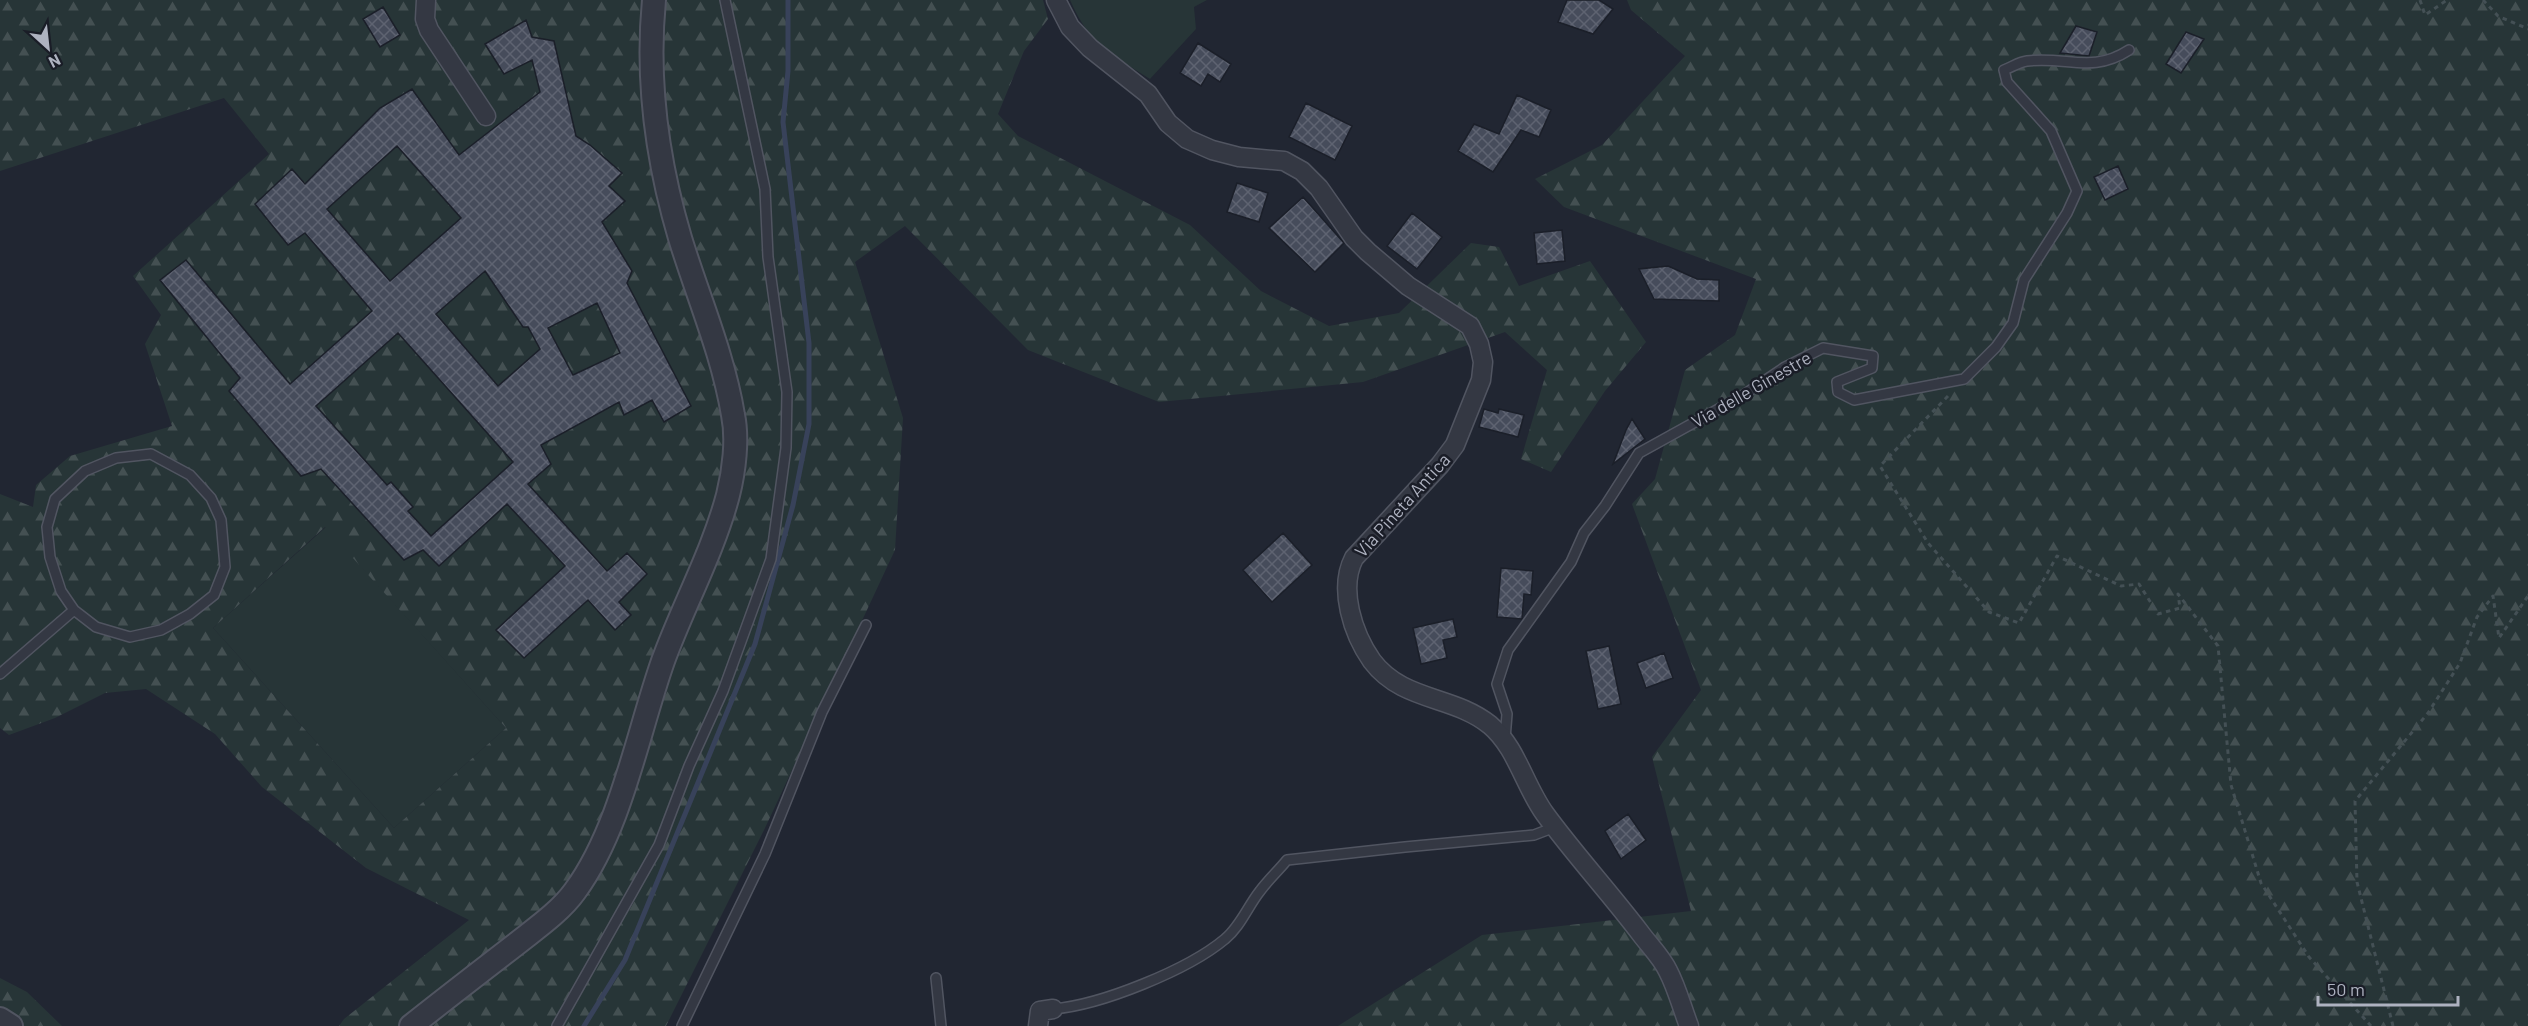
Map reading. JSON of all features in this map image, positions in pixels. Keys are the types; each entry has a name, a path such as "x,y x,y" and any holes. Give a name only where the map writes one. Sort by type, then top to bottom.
{"street":[{"path":"426,0 425,19 429,30 486,116"},
{"path":"411,1026 545,921 573,895 595,862 622,790 662,663 728,494 734,452 734,419 726,380 680,238 661,169 654,125 651,66 654,0"},
{"name":"Via Pineta Antica","path":"1056,0 1070,27 1090,48 1148,94 1168,123 1187,139 1239,158 1284,161 1302,171 1319,188 1354,238 1368,252 1408,286 1470,326 1479,344 1483,362 1480,380 1462,431 1440,465 1354,558 1347,572 1347,592 1360,637 1370,658 1385,677 1402,687 1471,713 1489,725 1504,741 1555,828 1606,888 1668,969 1689,1026"},
{"path":"1038,1026 1040,1011 1053,1009"},
{"path":"0,1019 11,1026"}],"lane":[{"path":"557,1026 659,845 689,766 723,691 771,559 786,448 787,392 768,257 765,189 725,0"},
{"path":"1964,379 1996,347 2013,323 2024,280 2067,213 2077,191 2051,131 2007,82 2004,70 2025,62 2037,61 2098,64 2117,58 2129,50"},
{"name":"Via delle Ginestre","path":"1504,741 1507,714 1497,684 1508,650 1571,562 1584,533 1605,506 1639,453 1742,396 1785,367 1824,348 1873,356 1872,368 1837,382 1838,392 1854,400 1964,379"},
{"path":"151,454 190,474 211,498 221,520 225,567 214,596 190,614 161,630 130,637 96,627 74,610 62,591 50,557 47,527 55,499 85,471 116,459 151,454"},
{"path":"0,674 74,610"},
{"path":"682,1026 774,835 813,734 866,625"},
{"path":"1053,1009 1074,1007 1092,1001 1170,972 1196,959 1226,938 1259,892 1287,860 1534,835 1555,828"},
{"path":"936,978 941,1026"}],"path":[{"path":"2420,0 2425,15 2447,0"},
{"path":"2483,0 2498,16 2528,29"},
{"path":"1964,379 1880,466 1928,543 1989,612 2019,623 2057,556 2121,586 2139,584 2158,614 2180,608 2178,594 2218,646 2231,785 2261,883 2309,957 2371,1026"},
{"path":"2393,1026 2357,882 2355,801 2428,713 2460,663 2477,617 2493,596 2499,638 2528,596"}],"green space":[{"path":"0,0 1043,0 1048,19 1024,51 998,114 1018,136 1190,225 1261,291 1329,326 1399,313 1471,243 1499,247 1519,286 1590,261 1646,342 1605,391 1551,472 1521,459 1547,370 1505,332 1363,382 1159,402 1028,350 905,226 855,262 903,418 895,550 765,828 666,1026 339,1026 344,1019 469,920 366,868 262,787 215,734 146,689 105,693 55,718 9,735 0,728 0,494 33,507 36,485 70,456 172,426 145,344 161,315 133,276 269,154 224,98 0,171","holes":["325,527 506,728 394,828 213,628"]},
{"path":"1070,0 1207,0 1194,7 1196,29 1150,79 1102,47 1085,27"},
{"path":"1627,0 2528,0 2528,1026 1338,1026 1482,935 1691,911 1652,757 1701,690 1632,504 1655,479 1685,370 1735,335 1756,279 1564,207 1535,179 1602,145 1685,56 1631,10"},
{"path":"326,527 506,728 394,828 213,628"},
{"path":"0,978 27,992 62,1026 0,1026"}],"building":[{"path":"1567,0 1599,0 1613,9 1593,34 1558,22"},
{"path":"383,7 400,35 380,47 363,19"},
{"path":"526,20 532,37 554,41 576,136 622,173 609,186 625,201 602,222 632,271 627,283 691,406 664,422 652,400 624,415 619,402 541,445 551,464 528,484 607,571 627,553 647,574 619,602 631,615 615,630 588,600 524,658 496,630 565,566 507,504 439,566 423,550 404,560 321,469 301,476 229,391 240,378 160,280 186,260 290,384 372,311 305,233 288,245 255,204 292,169 305,184 380,108 412,89 459,155 540,92 532,60 504,74 485,44","holes":["397,146 461,218 390,281 327,209","485,271 523,327 528,327 540,349 498,386 436,314","597,303 620,353 573,375 548,328","398,333 513,462 431,536 408,511 413,507 391,482 387,485 316,406"]},
{"path":"2076,26 2097,32 2089,56 2060,53"},
{"path":"2186,32 2204,39 2181,73 2166,64"},
{"path":"1198,43 1231,64 1220,82 1208,74 1201,86 1180,73"},
{"path":"1517,95 1551,110 1539,137 1521,130 1493,172 1458,151 1474,124 1499,134"},
{"path":"1306,103 1352,126 1335,160 1289,137"},
{"path":"2118,166 2128,189 2105,200 2094,177"},
{"path":"1237,183 1268,193 1259,222 1227,212"},
{"path":"1303,197 1344,243 1315,272 1269,228"},
{"path":"1412,213 1442,237 1417,269 1387,246"},
{"path":"1562,230 1565,261 1537,264 1534,233"},
{"path":"1668,266 1697,279 1719,280 1719,301 1654,299 1639,269"},
{"path":"1484,409 1498,413 1499,409 1524,415 1518,437 1479,427"},
{"path":"1632,419 1645,439 1613,464 1626,430"},
{"path":"1283,533 1312,565 1272,602 1243,570"},
{"path":"1501,568 1533,571 1531,595 1524,594 1522,619 1497,617"},
{"path":"1453,619 1457,637 1443,640 1447,658 1421,664 1413,628"},
{"path":"1609,646 1621,704 1598,709 1586,651"},
{"path":"1664,653 1673,678 1646,688 1637,663"},
{"path":"1628,814 1646,840 1621,859 1605,831"}],"waterway":[{"path":"584,1026 625,960 755,644 793,505 809,424 809,343 783,122 788,71 788,0"}]}
